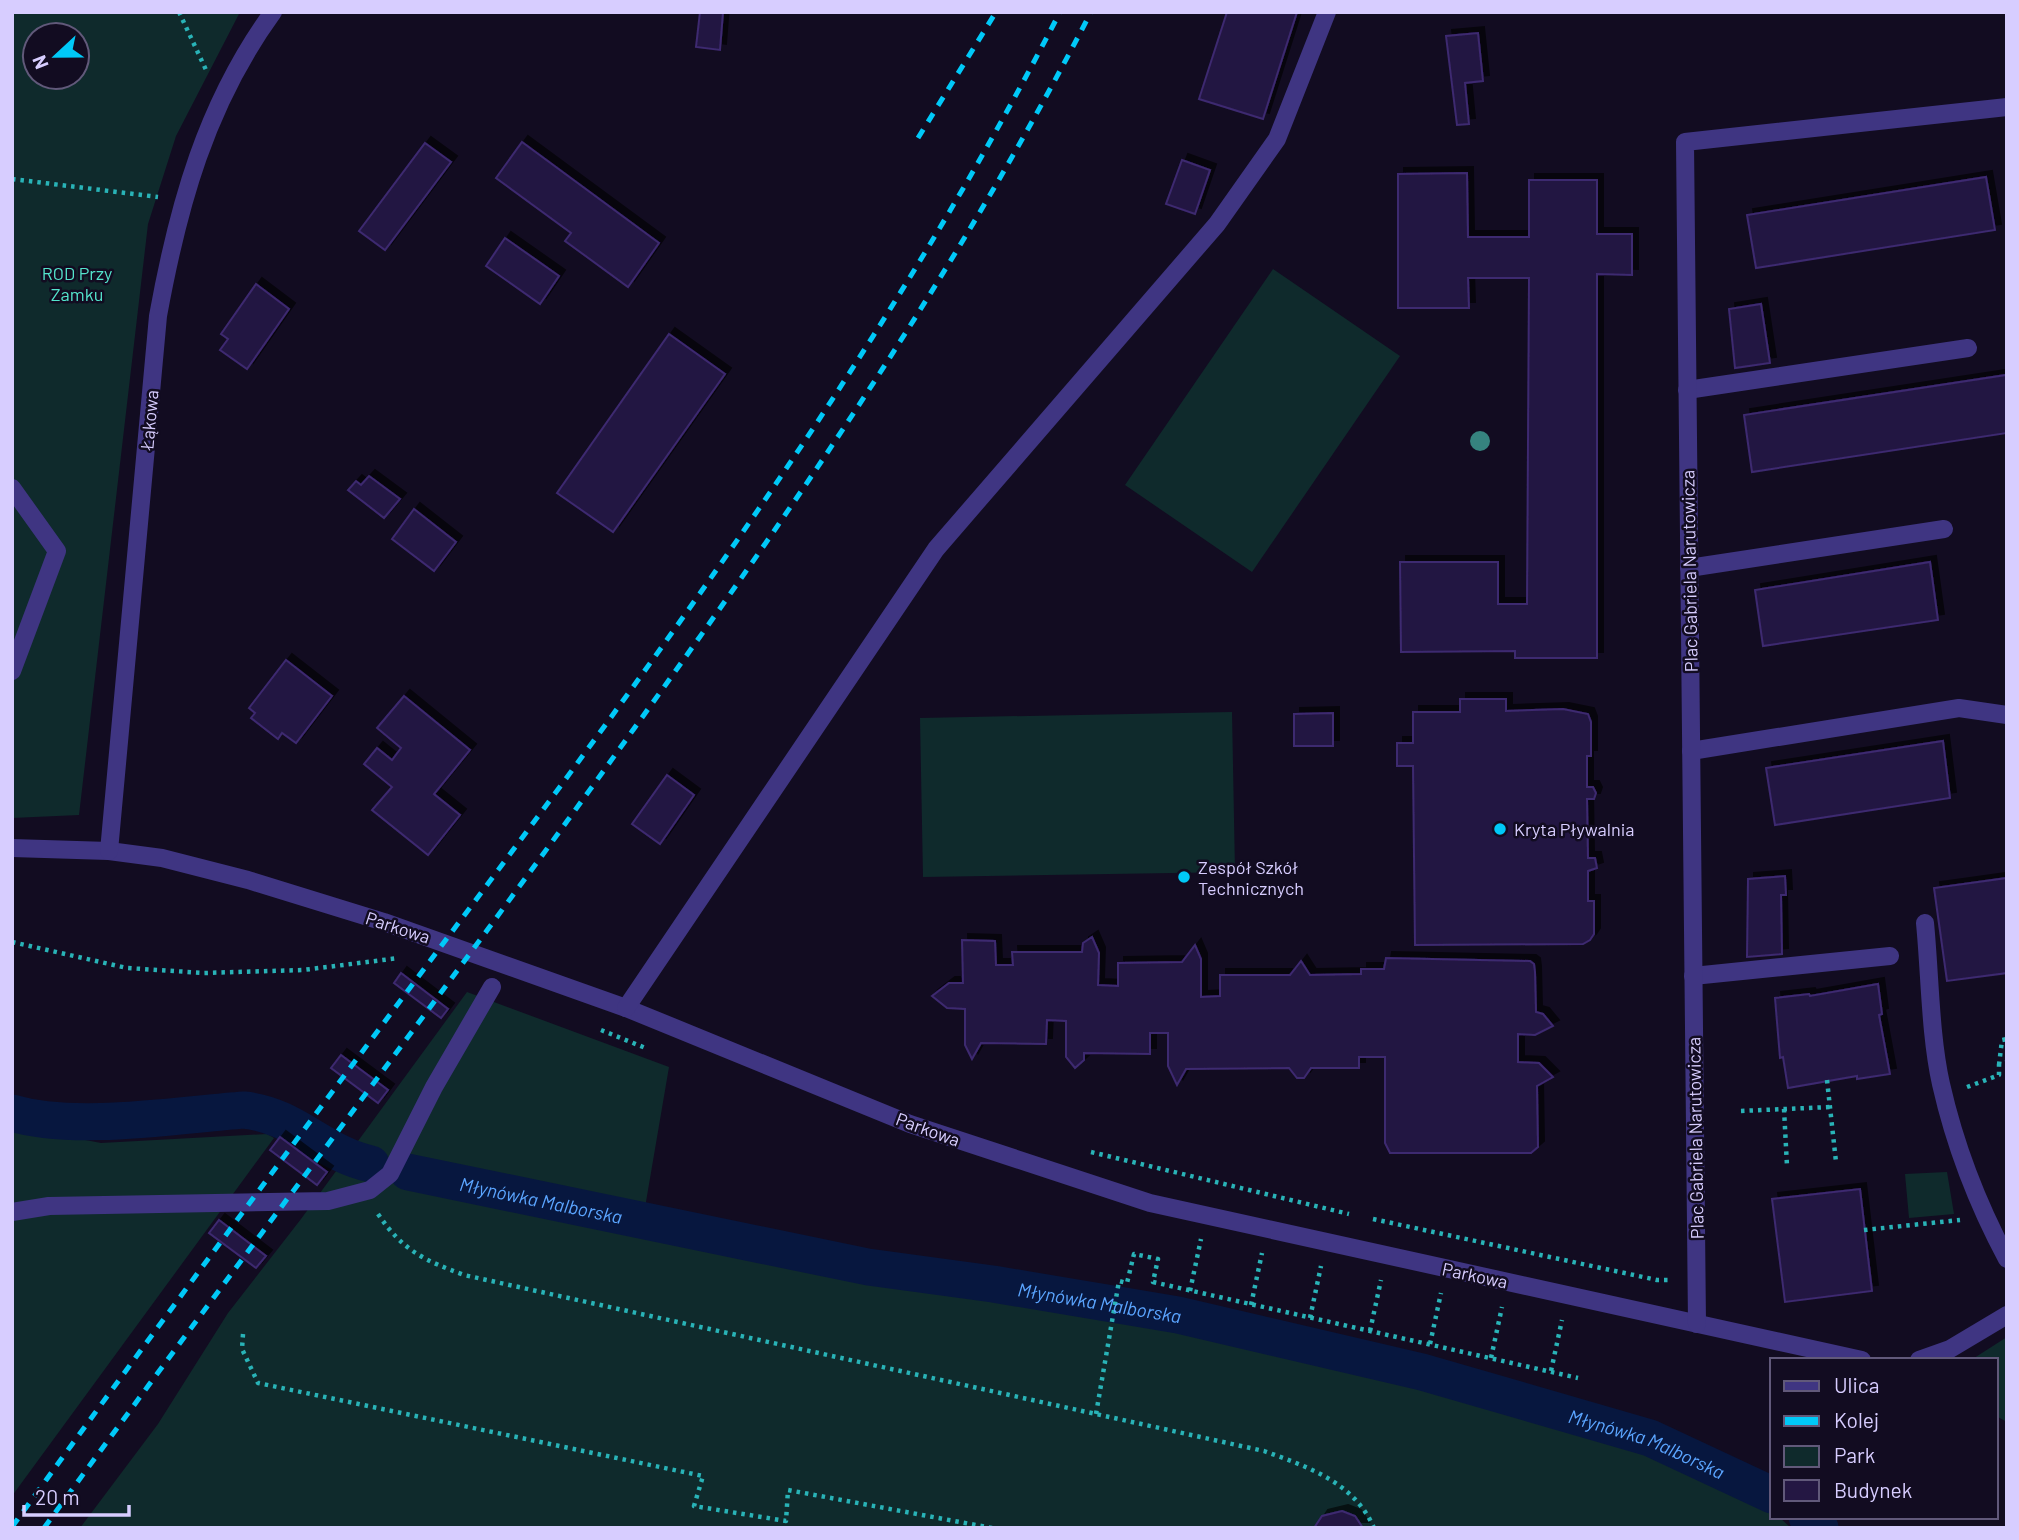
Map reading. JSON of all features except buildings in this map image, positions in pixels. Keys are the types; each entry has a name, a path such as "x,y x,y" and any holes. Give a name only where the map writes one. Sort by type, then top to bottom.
{"street":[{"name":"Łąkowa","path":"109,850 158,316 173,233 192,167 220,100 249,45 273,12"},
{"path":"626,1008 936,549 1217,224 1277,139 1327,12"},
{"name":"Plac Gabriela Narutowicza","path":"1697,1324 1685,142 2007,107"},
{"path":"1687,390 1968,348"},
{"path":"12,488 57,551 12,670"},
{"path":"1689,568 1944,529"},
{"path":"1691,751 1959,708 2007,715"},
{"name":"Parkowa","path":"12,848 109,850 162,858 274,888 494,959 626,1008 910,1124 1150,1203 1852,1358"},
{"path":"1925,923 1944,1095 1959,1153 1984,1216 2007,1259"},
{"path":"1693,976 1890,956"},
{"path":"12,1212 49,1206 328,1201 370,1191 390,1174 434,1087 492,988"},
{"path":"1925,1358 1950,1349 2007,1315"}],"path":[{"path":"179,12 220,100"},
{"path":"12,179 183,200"},
{"path":"12,942 127,968 204,973 303,971 388,958 408,958"},
{"path":"595,1028 659,1053"},
{"path":"1944,1095 1999,1075 2002,1040 2007,1039"},
{"path":"2000,1065 2007,1062"},
{"path":"1828,1080 1836,1162"},
{"path":"1741,1111 1830,1107"},
{"path":"1784,1109 1787,1166"},
{"path":"1078,1150 1349,1214"},
{"path":"370,1191 378,1214 392,1234 419,1258 464,1275 1264,1451 1326,1476 1356,1497 1374,1528"},
{"path":"1373,1219 1657,1280 1671,1282 1674,1270"},
{"path":"1864,1230 1964,1220"},
{"path":"1190,1291 1199,1249"},
{"path":"1096,1414 1119,1281 1127,1283 1134,1254 1158,1259 1153,1283 1578,1378"},
{"path":"1251,1304 1260,1262"},
{"path":"1310,1318 1319,1277"},
{"path":"1370,1331 1379,1290"},
{"path":"1430,1344 1439,1304"},
{"path":"1551,1371 1563,1316"},
{"path":"1491,1358 1499,1318"},
{"path":"243,1334 242,1349 258,1383 703,1476 694,1506 786,1521 788,1490 992,1528"}],"green space":[{"name":"ROD Przy Zamku","path":"12,12 240,12 176,136 148,224 79,815 12,818"},
{"path":"1273,269 1400,356 1252,572 1125,485"},
{"path":"1232,712 1235,872 923,877 920,718"},
{"path":"467,992 669,1067 641,1231 1097,1312 1154,1319 1467,1396 1643,1451 1766,1507 1770,1510 1770,1519 1781,1519 1791,1528 80,1528 158,1424 228,1313 301,1219"},
{"path":"12,1126 101,1143 267,1134 274,1138 12,1496"},
{"path":"1947,1172 1954,1214 1909,1218 1905,1174"},
{"path":"2007,1337 2007,1422 1998,1417 1998,1358 1974,1358"}],"waterway":[{"name":"Młynówka Malborska","path":"12,1113 37,1119 95,1122 244,1110 279,1119 338,1152 371,1164"},
{"name":"Młynówka Malborska","path":"408,1172 868,1267 993,1284 1178,1315 1422,1372 1650,1438 1770,1494"},
{"name":"Młynówka Malborska","path":"1809,1519 1820,1528"}],"railway":[{"path":"918,138 996,12"},
{"path":"12,1527 555,794 711,578 786,468 930,245 997,130 1060,12"},
{"path":"44,1528 560,831 757,556 876,380 933,290 1041,106 1091,12"}],"place":[{"name":"Kryta Pływalnia","path":"1500,829"},
{"name":"Zespół Szkół Technicznych","path":"1184,877"}]}
